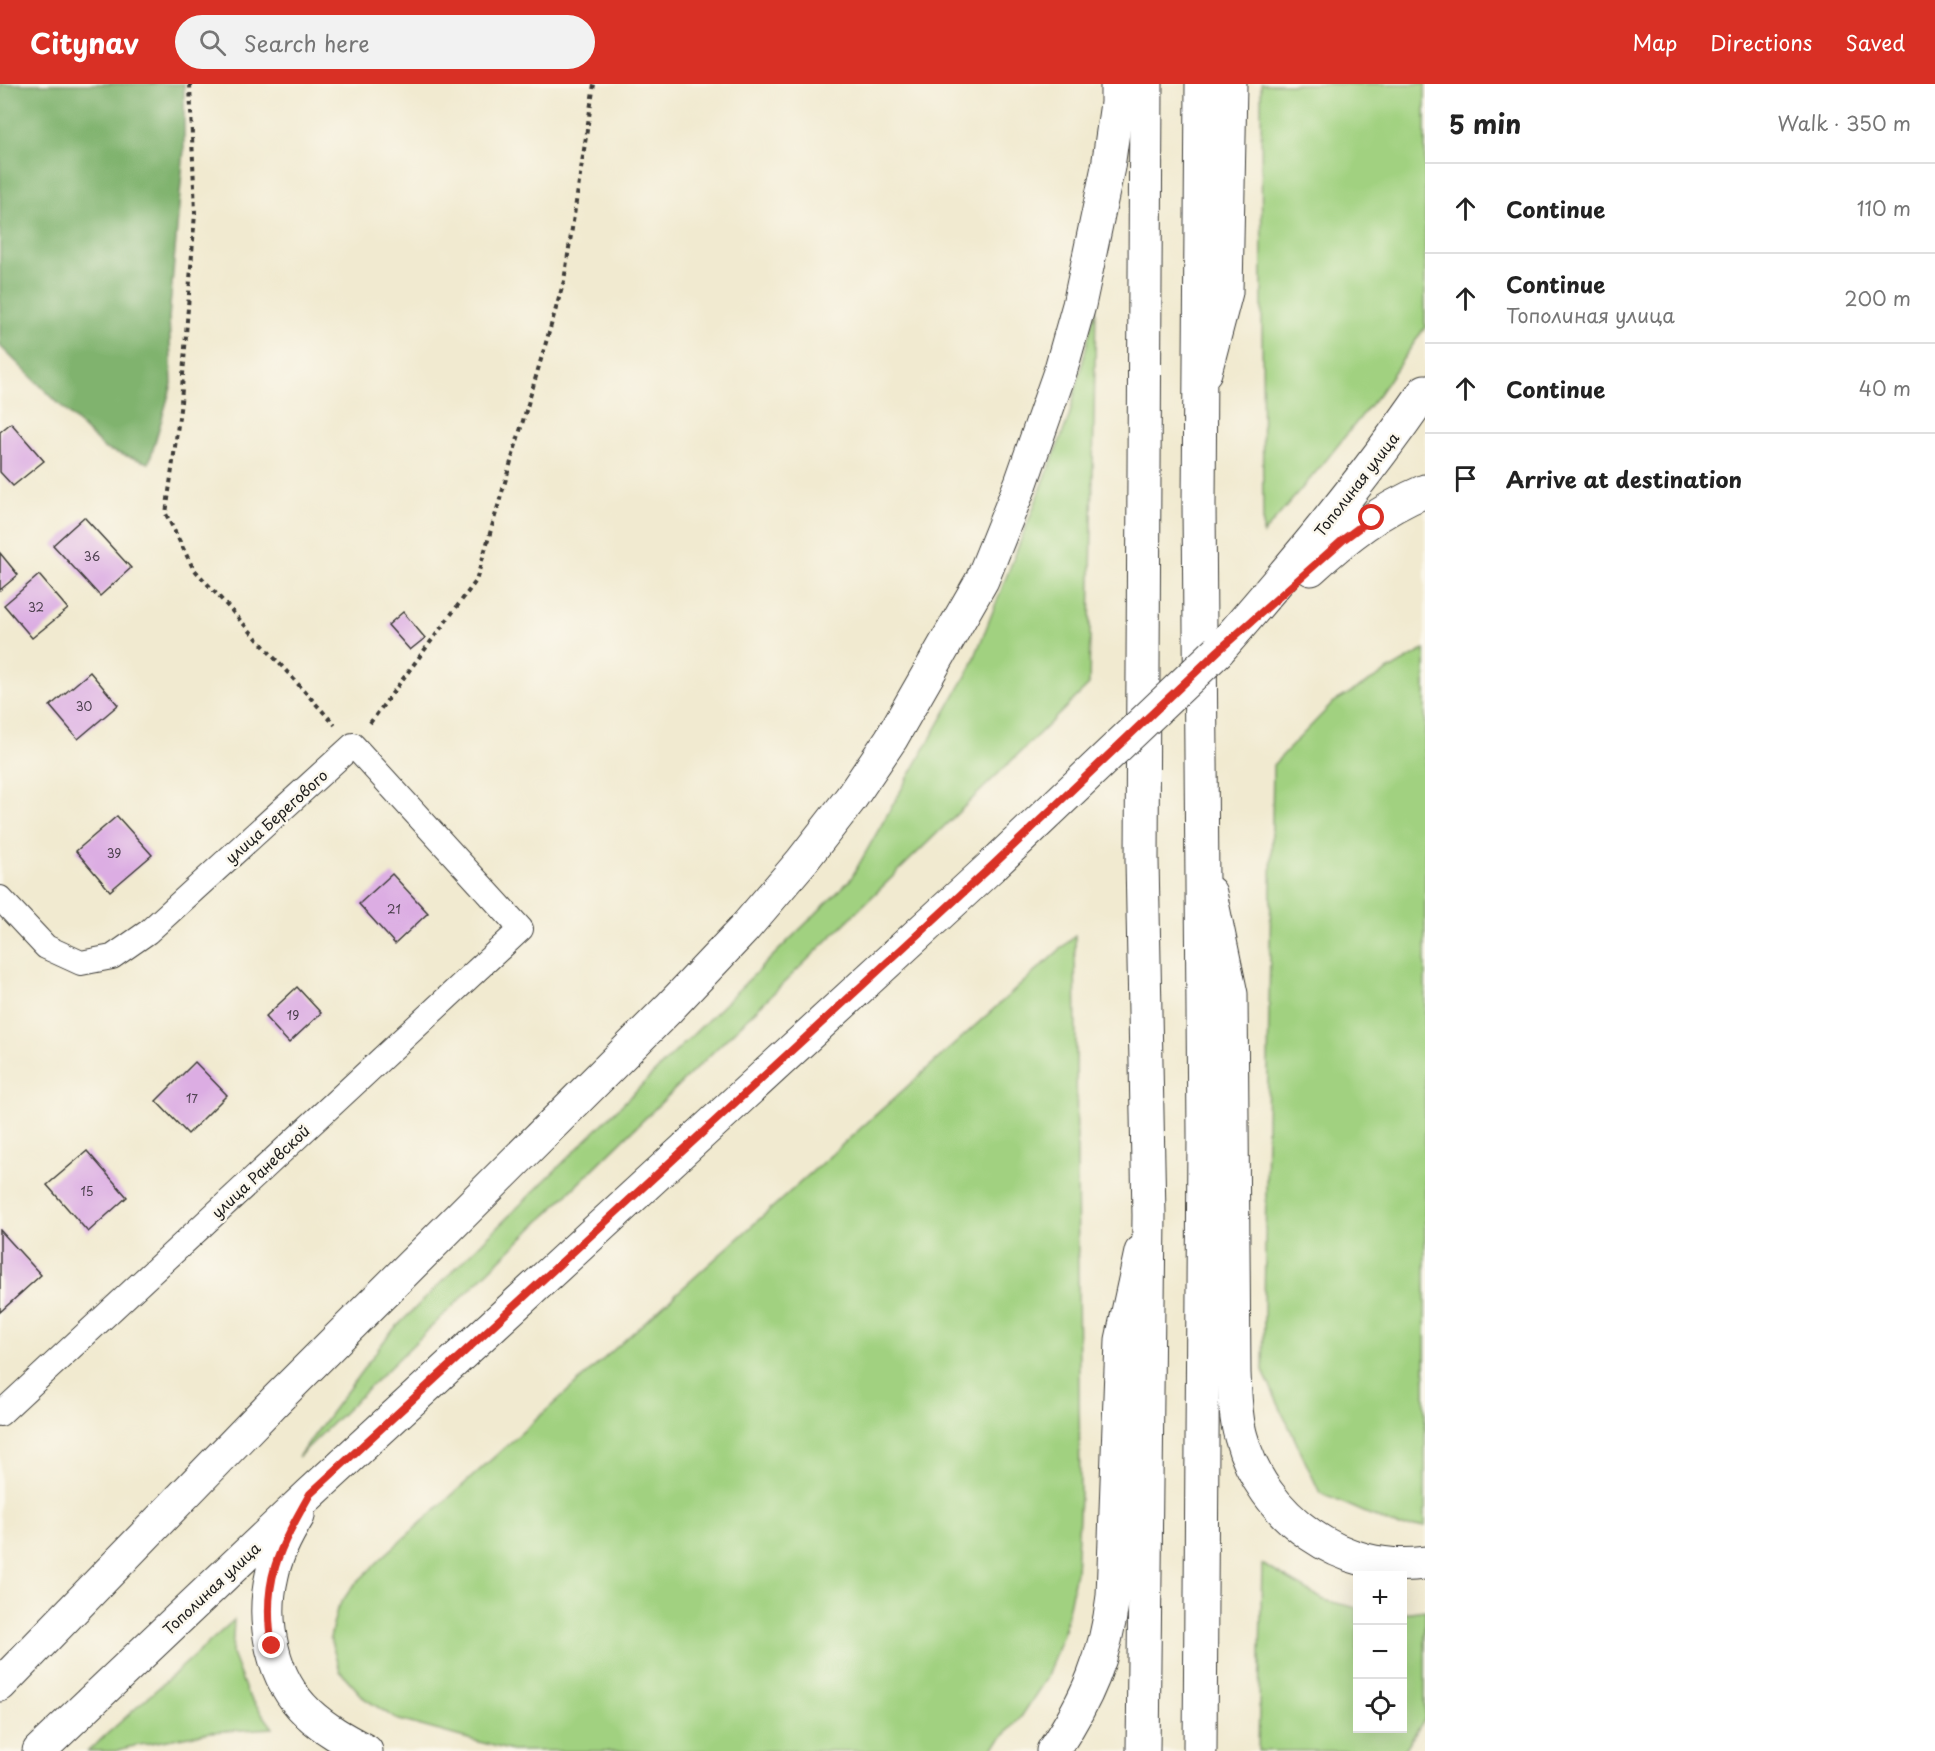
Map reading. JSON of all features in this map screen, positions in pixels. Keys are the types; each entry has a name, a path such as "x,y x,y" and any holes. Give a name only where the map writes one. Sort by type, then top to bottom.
{"main road":[{"path":"0,1685 276,1400 669,1008 743,930 802,861 851,798 891,740 982,580 1021,483 1061,369 1079,305 1108,167 1117,103 1117,84"},
{"path":"1143,1751 1149,1215 1142,860 1146,84"},
{"path":"1200,1751 1204,1136 1199,516 1202,84"},
{"path":"1201,388 1226,292 1230,84"},
{"name":"Тополиная улица","path":"39,1751 310,1494 993,865 1218,651 1308,558 1425,391"},
{"path":"1308,558 1344,539 1399,501 1425,490"},
{"path":"1202,849 1231,994 1234,1373 1236,1410 1241,1437 1250,1461 1263,1485 1299,1527 1321,1544 1365,1561 1390,1564 1425,1563"},
{"path":"1053,1751 1071,1725 1090,1687 1109,1628 1113,1596 1122,1340 1149,1215"},
{"path":"310,1494 282,1547 272,1574 268,1622 272,1646 279,1672 306,1712 344,1740 366,1751"}],"street":[{"name":"улица Берегового","path":"0,898 46,947 81,963 112,957 148,932 353,745"},
{"name":"улица Раневской","path":"0,1414 520,929 353,745"}],"path":[{"path":"190,84 195,213 180,402 166,514 193,568 353,745 476,580 564,280 594,84"}],"green space":[{"path":"0,84 184,84 184,149 169,318 172,384 149,463 105,449 0,346"},
{"path":"1261,84 1425,84 1425,327 1379,394 1263,534"},
{"path":"1096,307 1089,685 298,1457 390,1333 850,880 971,667 1069,417"},
{"path":"1425,649 1425,1526 1398,1527 1320,1493 1263,1371 1273,765 1334,702"},
{"path":"1075,936 1080,1497 1076,1572 1064,1631 1046,1679 1021,1717 990,1751 512,1751 396,1719 365,1699 340,1671 330,1638 337,1609 352,1587"},
{"path":"1262,1564 1324,1600 1353,1607 1353,1733 1407,1733 1407,1612 1425,1610 1425,1718 1404,1751 1258,1751"},
{"path":"234,1620 232,1654 247,1693 273,1728 211,1732 116,1751 88,1751"}],"building":[{"path":"11,423 44,461 13,486 0,472 0,432"},
{"path":"84,517 131,568 100,596 53,545"},
{"path":"0,553 18,575 0,590"},
{"path":"39,575 68,609 32,638 4,605"},
{"path":"403,612 425,638 410,650 388,625"},
{"path":"90,672 118,705 78,739 50,706"},
{"path":"117,816 152,855 110,891 76,851"},
{"path":"392,874 428,913 395,944 359,904"},
{"path":"297,987 321,1013 289,1043 265,1017"},
{"path":"195,1062 227,1095 188,1134 156,1101"},
{"path":"87,1151 127,1197 88,1232 47,1185"},
{"path":"0,1230 41,1275 0,1312"}],"route":[{"path":"272,1646 268,1622 272,1574 282,1547 310,1494 993,865 1218,651 1344,539 1372,518"}]}
